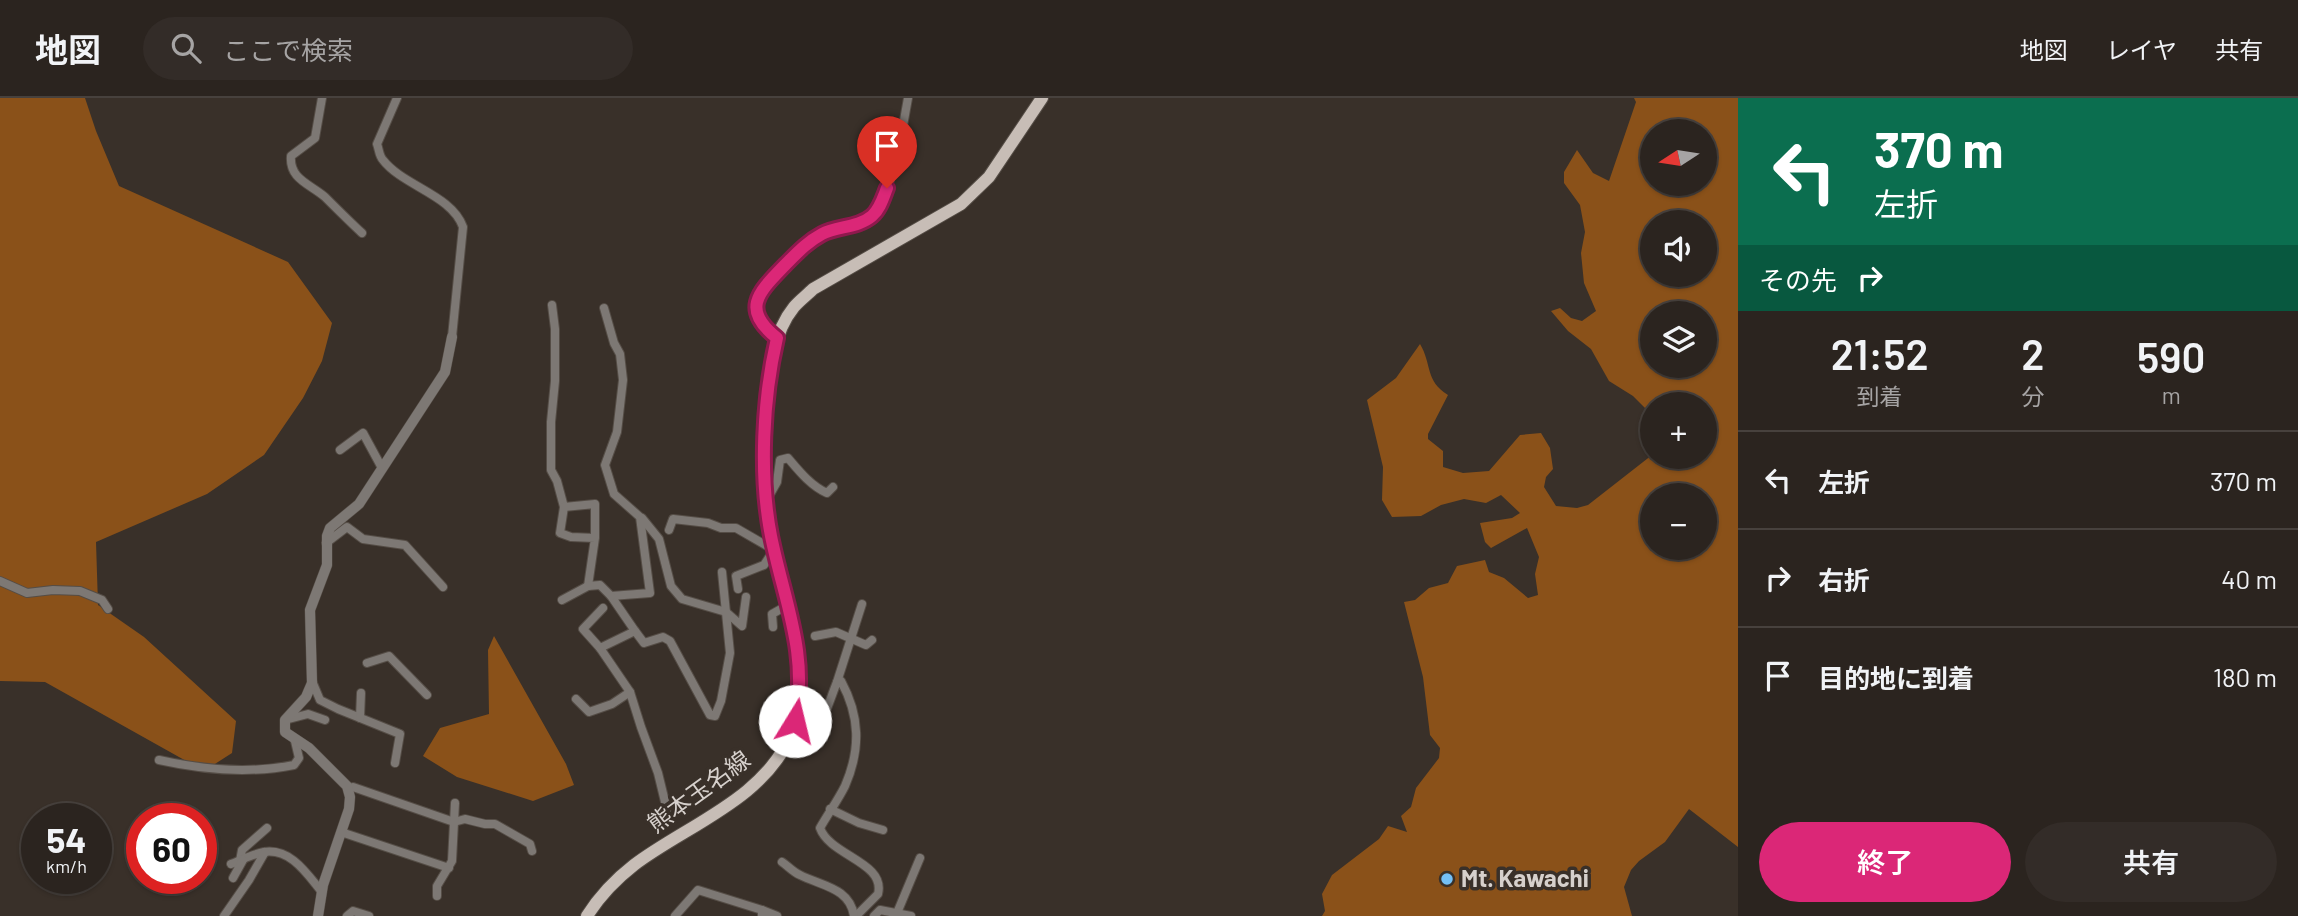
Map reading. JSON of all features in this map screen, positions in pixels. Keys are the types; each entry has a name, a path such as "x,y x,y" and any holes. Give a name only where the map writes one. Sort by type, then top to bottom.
{"main road":[{"name":"熊本玉名線","path":"587,916 610,887 633,866 748,789 782,750 795,721 800,690 799,659 765,503 764,457 771,367 777,338 794,307 813,289 961,204 989,177 1042,98"}],"street":[{"path":"322,98 315,138 291,156 291,168 302,183 324,196 362,233"},
{"path":"396,763 400,734 320,700 312,681 310,610 327,565 326,543 330,528 359,504 445,372 452,337 463,227 456,212 382,159 377,144 397,98"},
{"path":"777,338 760,321 757,312 759,295 766,283 804,246 829,231 860,223 878,211 887,188 908,98"},
{"path":"552,305 555,381 551,422 551,470 564,506 560,533 571,537 595,538"},
{"path":"604,307 614,343 620,354 623,380 617,432 606,465 614,494 640,517 659,539 671,586 682,599 726,612 743,626 746,597"},
{"path":"340,450 363,433 382,468"},
{"path":"765,503 777,482 780,460 788,458 822,491 827,493 833,487"},
{"path":"564,506 595,504 595,538 588,586"},
{"path":"611,596 650,593 640,517"},
{"path":"669,530 673,519 708,523 721,528 736,528 774,550 764,565 736,576 738,589"},
{"path":"326,543 347,527 363,539 405,545 443,587"},
{"path":"562,600 588,586 600,585 611,596 644,643 663,637 670,640 710,715 715,716 721,701 730,653 722,572"},
{"path":"0,580 27,593 80,591 102,600 108,608"},
{"path":"782,750 793,755 802,753 811,743 837,682 862,604"},
{"path":"773,627 772,614 788,606"},
{"path":"603,608 583,629 600,648 630,692 640,727 658,772 667,810"},
{"path":"600,648 635,631"},
{"path":"815,636 836,632 866,645 872,640"},
{"path":"367,663 389,656 428,695"},
{"path":"312,681 306,697 285,720 285,732 309,748 342,779 348,790 349,809 322,892 318,916"},
{"path":"782,862 796,874 842,893 849,901 855,916 878,894 878,881 874,872 830,844 820,828 844,787 852,764 856,738 856,717 852,700 841,681 837,682"},
{"path":"800,690 820,722"},
{"path":"576,699 589,712 612,704 630,692"},
{"path":"360,718 361,693"},
{"path":"285,720 308,714 325,720"},
{"path":"159,760 238,772 272,769 294,765 299,758 295,741"},
{"path":"348,790 353,787 383,796 454,822 465,819 495,824 530,844 532,851"},
{"path":"437,896 437,886 452,861 455,803"},
{"path":"830,809 859,823 883,830"},
{"path":"233,878 242,850 267,828"},
{"path":"341,832 449,868"},
{"path":"238,861 265,852 284,855 301,866 322,892"},
{"path":"224,916 265,852"},
{"path":"897,913 920,858"},
{"path":"675,916 698,890 778,916"},
{"path":"874,916 880,910 911,916"},
{"path":"347,916 353,911 369,916"}],"shaded area":[{"path":"0,98 85,98 119,186 288,262 332,323 322,361 303,398 264,455 207,494 96,542 98,605 144,637 236,721 232,753 204,771 45,682 0,681"},
{"path":"1634,98 1738,98 1738,847 1689,809 1665,842 1631,870 1624,887 1632,916 1322,916 1325,911 1322,894 1332,875 1379,839 1388,826 1407,832 1401,816 1411,807 1416,788 1439,758 1440,748 1430,735 1423,677 1404,602 1415,600 1429,588 1448,583 1457,566 1485,560 1489,572 1504,578 1528,598 1538,595 1535,574 1539,557 1527,528 1491,548 1485,542 1480,523 1512,518 1520,513 1501,495 1486,503 1464,499 1441,505 1421,516 1392,517 1382,500 1383,467 1367,400 1396,378 1420,344 1432,378 1448,395 1428,434 1428,439 1443,451 1443,467 1463,473 1489,471 1520,435 1541,433 1550,448 1553,469 1546,477 1544,487 1556,506 1577,508 1588,505 1640,464 1640,469 1717,469 1717,392 1640,392 1640,403 1609,381 1591,349 1568,331 1551,311 1560,308 1571,318 1582,321 1596,311 1584,283 1581,253 1585,232 1580,205 1564,183 1564,172 1577,150 1593,173 1609,181 1636,102"},
{"path":"494,636 566,764 574,785 533,801 457,777 423,756 440,728 489,714 488,650"}],"place":[{"name":"Mt. Kawachi","path":"1447,879"}],"route":[{"path":"795,721 801,676 799,659 765,503 764,457 771,367 777,338 760,321 757,303 766,283 804,246 829,231 870,218 878,211 887,188"}]}
